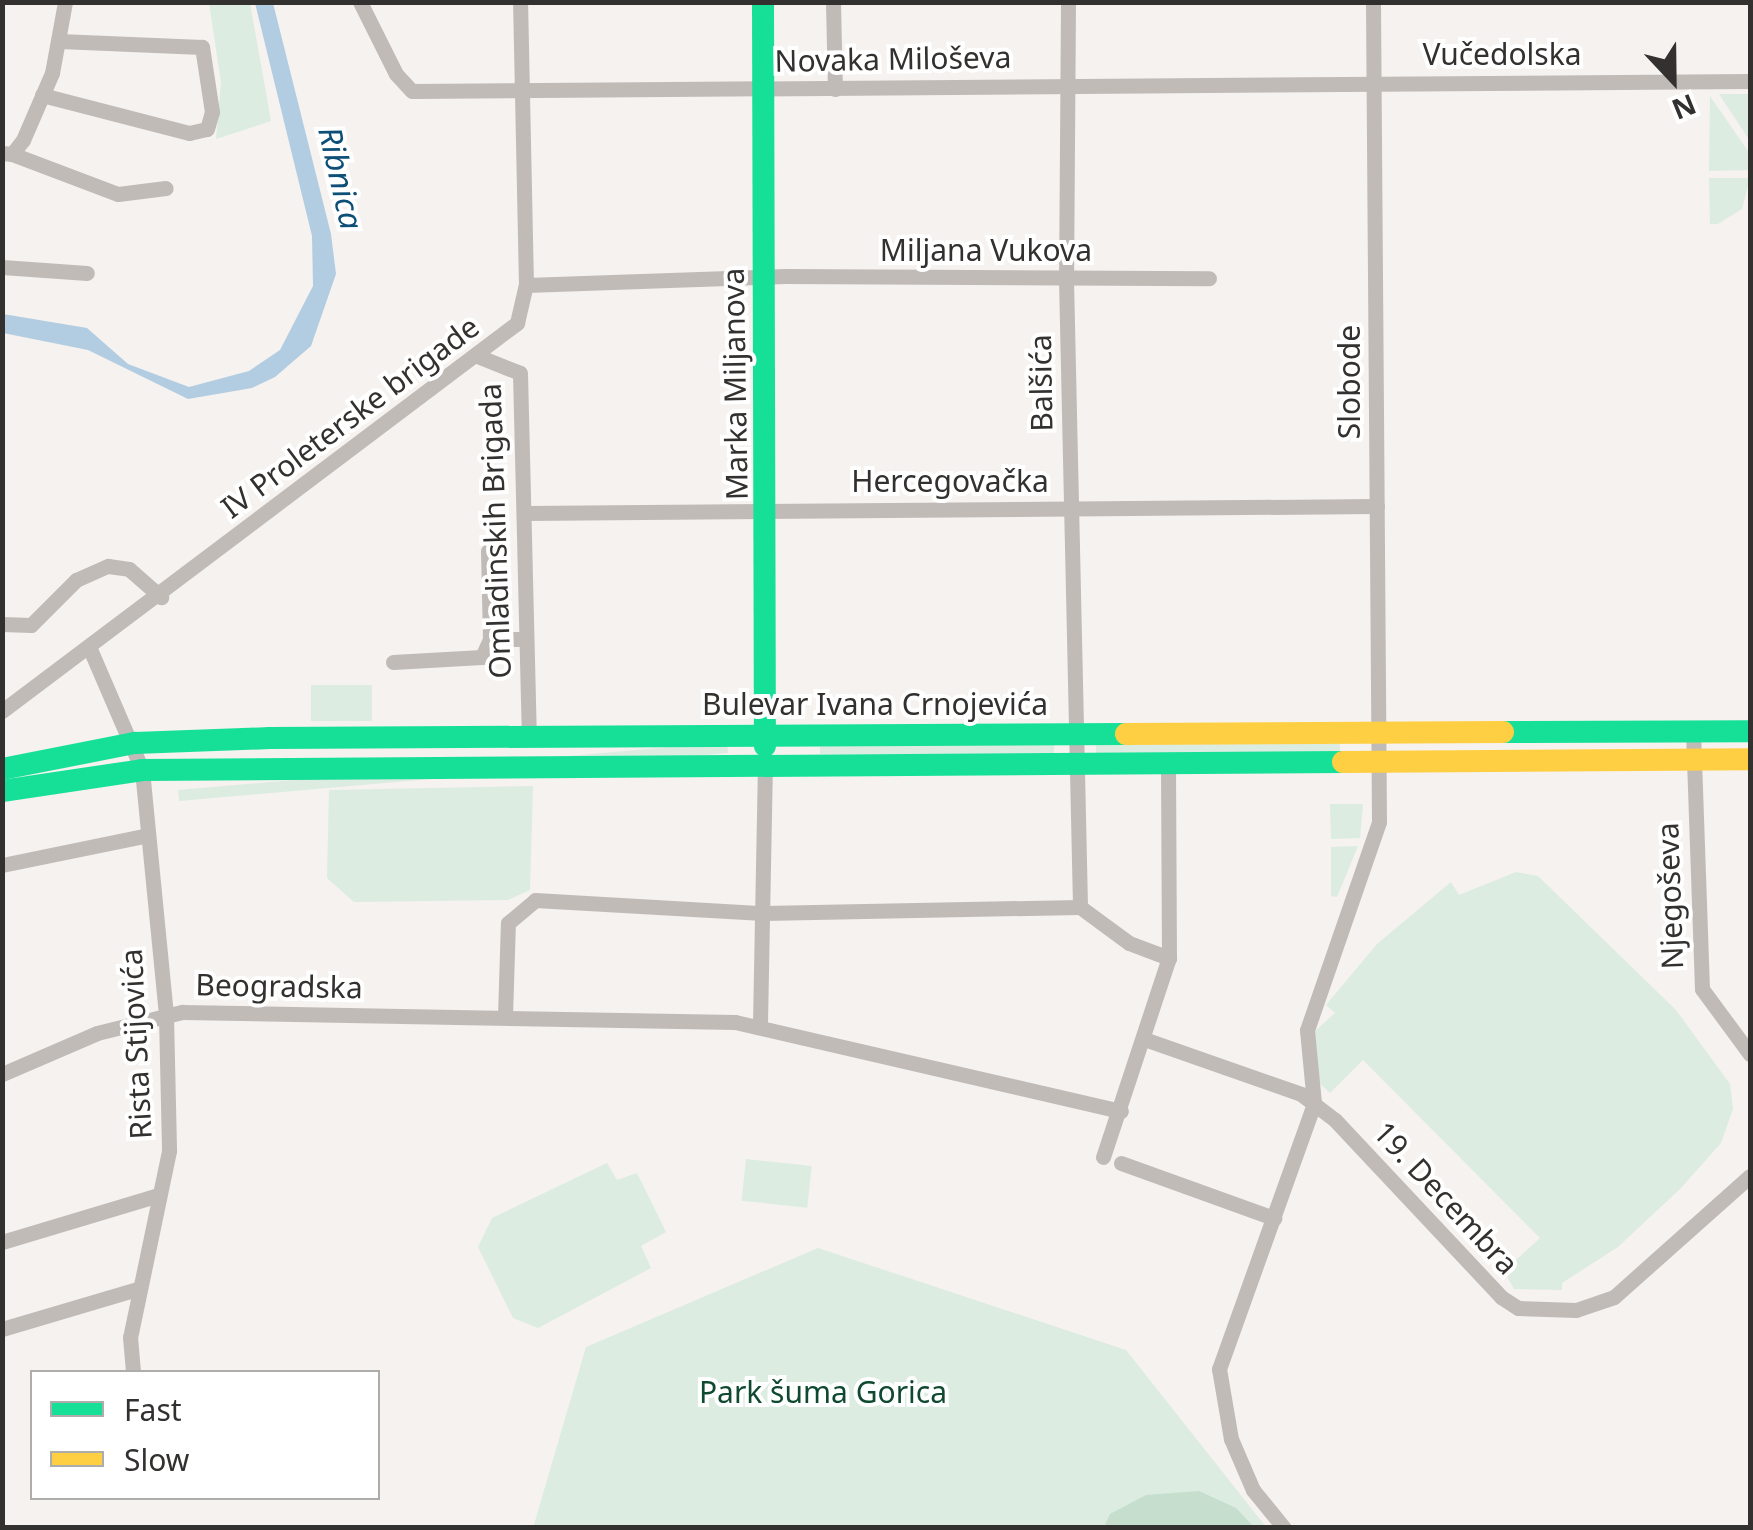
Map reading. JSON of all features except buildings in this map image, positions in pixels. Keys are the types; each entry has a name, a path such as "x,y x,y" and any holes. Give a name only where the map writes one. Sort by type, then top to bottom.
{"main road":[{"name":"Marka Miljanova","path":"763,2 768,510 765,764"},
{"name":"Bulevar Ivana Crnojevića","path":"2,769 135,743 765,734 1750,731"},
{"name":"Bulevar Ivana Crnojevića","path":"2,791 142,770 1750,759"}],"street":[{"path":"64,2 59,41 42,95 7,154 118,194 166,188"},
{"name":"Novaka Miloševa","path":"360,2 396,74 412,91 1374,82"},
{"path":"520,2 526,285 763,277"},
{"path":"834,2 835,88"},
{"name":"Balšića","path":"1068,2 1066,279 1077,762"},
{"name":"Slobode","path":"1374,2 1383,278 1377,506 1380,761"},
{"path":"42,95 190,133 207,128 212,112 202,47 59,41"},
{"name":"Vučedolska","path":"1374,82 1750,82"},
{"path":"2,267 87,273"},
{"name":"Miljana Vukova","path":"763,277 1209,278"},
{"name":"IV Proleterske brigade","path":"2,711 161,596 517,324 526,285"},
{"name":"Omladinskih Brigada","path":"475,355 520,373 529,736"},
{"name":"Hercegovačka","path":"524,514 1377,506"},
{"path":"393,662 482,657 490,639 488,552"},
{"path":"2,624 31,625 76,580 108,566 129,569 161,596"},
{"path":"490,639 526,639"},
{"path":"90,649 135,743 142,770"},
{"name":"Njegoševa","path":"1693,731 1702,989 1746,1050 1750,1062"},
{"path":"1284,1528 1253,1490 1231,1439 1220,1369 1314,1103 1307,1030 1328,984 1334,940 1377,833 1380,761"},
{"path":"1077,762 1080,907"},
{"path":"1103,1157 1147,1040 1170,958 1168,762"},
{"path":"760,1024 765,764"},
{"name":"Rista Stijovića","path":"133,1370 130,1337 156,1196 169,1151 166,1016 142,770"},
{"path":"2,865 148,835"},
{"path":"505,1016 508,923 535,900 763,913 1080,907 1129,943 1170,958"},
{"name":"Beogradska","path":"2,1074 97,1034 166,1016 505,1016 760,1024 1121,1111"},
{"name":"19. Decembra","path":"1147,1040 1287,1087 1314,1103 1407,1191 1501,1297 1528,1310 1576,1310 1614,1297 1747,1176"},
{"path":"1121,1163 1274,1218"},
{"path":"2,1242 156,1196"},
{"path":"2,1329 140,1288"}],"green space":[{"path":"209,3 250,3 271,121 216,139 221,82"},
{"path":"1719,94 1750,94 1750,141"},
{"path":"1710,96 1750,154 1749,170 1709,171"},
{"path":"1709,178 1750,178 1742,209 1718,224 1710,224"},
{"path":"311,685 372,685 372,721 311,721"},
{"path":"727,742 728,753 179,801 178,790"},
{"path":"820,743 1054,743 1054,754 820,754"},
{"path":"1096,743 1340,743 1340,754 1096,754"},
{"path":"533,786 530,890 508,900 354,902 327,878 329,790"},
{"path":"1330,804 1363,804 1360,838 1331,839"},
{"path":"1358,846 1337,897 1331,896 1331,847"},
{"path":"1516,872 1538,876 1676,1010 1730,1084 1733,1109 1721,1143 1681,1188 1618,1247 1562,1283 1562,1290 1514,1289 1504,1271 1540,1238 1363,1060 1330,1093 1314,1078 1314,1032 1335,1013 1326,1005 1377,944 1451,882 1459,895"},
{"path":"746,1159 812,1166 807,1208 742,1201"},
{"path":"607,1163 617,1180 637,1173 666,1232 641,1246 651,1268 538,1328 513,1318 478,1247 492,1218"},
{"name":"Park šuma Gorica","path":"818,1248 1126,1350 1266,1527 533,1528 586,1347"},
{"path":"1199,1491 1236,1508 1254,1527 1104,1527 1110,1514 1146,1495"}],"water":[{"path":"255,3 273,3 331,234 336,274 311,346 275,377 252,388 188,399 88,350 3,333 3,314 87,328 128,364 189,387 249,371 280,350 313,286 312,236"}],"traffic: fast":[{"path":"763,2 765,746"},
{"path":"1503,732 1750,731"},
{"path":"2,769 135,743 270,738 1126,734"},
{"path":"2,791 142,770 1343,762"}],"traffic: slow":[{"path":"1126,734 1503,732"},
{"path":"1343,762 1750,759"}],"water label":[{"name":"Ribnica","path":"341,178"}]}
